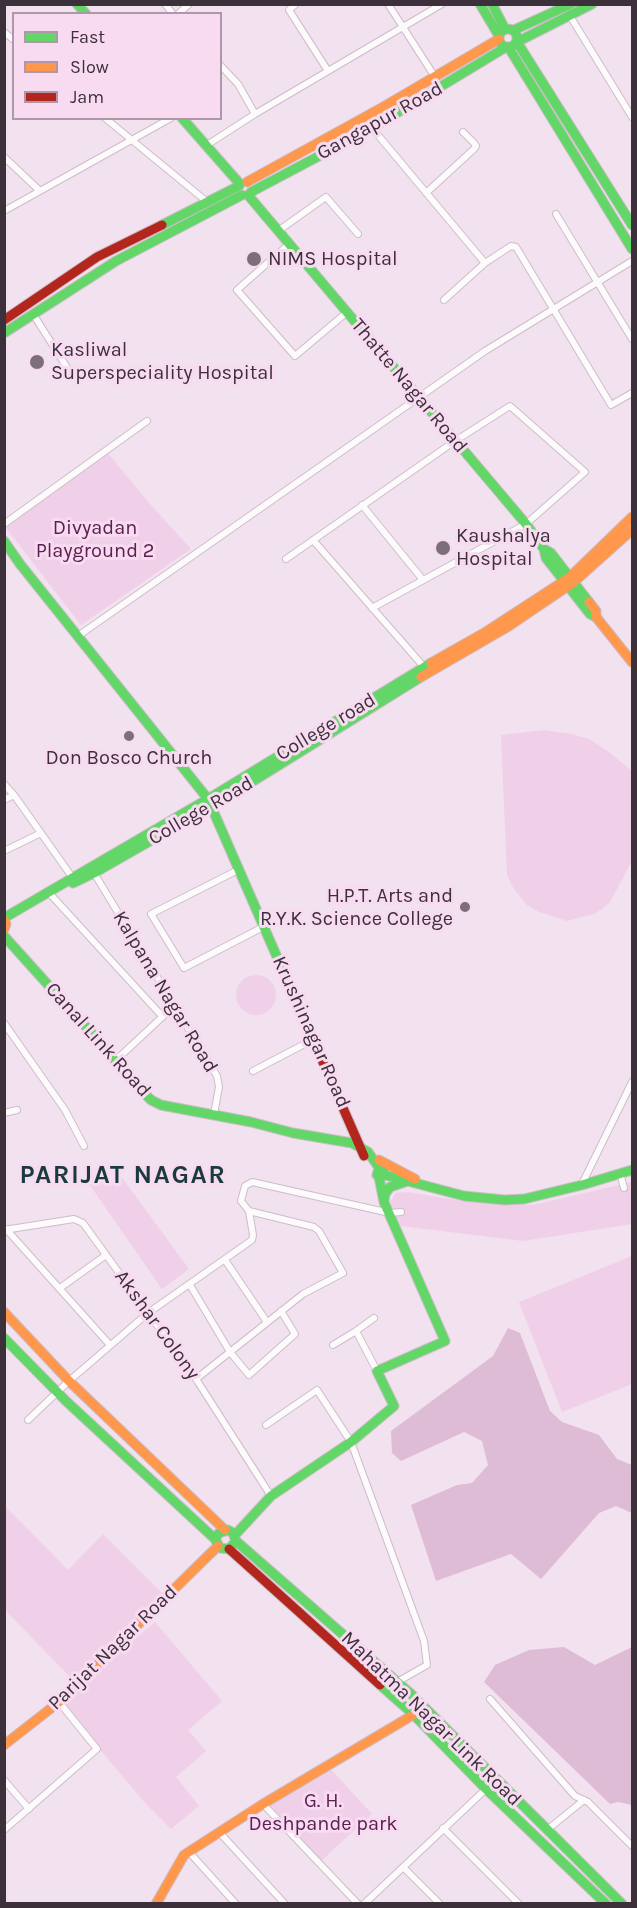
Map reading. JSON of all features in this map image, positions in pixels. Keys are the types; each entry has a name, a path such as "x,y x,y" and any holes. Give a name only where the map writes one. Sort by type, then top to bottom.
{"main road":[{"path":"480,4 504,33 518,35 517,42 633,225"},
{"path":"492,4 504,33 501,44 508,48 633,249"},
{"name":"Gangapur Road","path":"4,333 116,261 436,77 504,33 570,4"},
{"path":"517,42 592,4"},
{"name":"Gangapur Road","path":"4,320 97,257 206,201 244,189 372,128 517,42"},
{"name":"Thatte Nagar Road","path":"184,120 526,524 544,549 546,558 596,611 596,617 633,662"},
{"name":"College road","path":"5,926 72,877 209,802 424,667 569,581 633,517"},
{"name":"College Road","path":"5,926 9,921 51,895 94,873 209,802 274,769 418,679 509,626 633,530"},
{"name":"Krushinagar Road","path":"4,541 209,802 354,1134 366,1153"},
{"name":"Canal Link Road","path":"5,926 16,948 151,1100 160,1105 352,1143 410,1179"},
{"path":"4,1338 57,1392 223,1550 229,1549 235,1538 271,1496 351,1442 394,1406 377,1371 445,1341 390,1213 385,1198 382,1173 366,1153"},
{"name":"Canal Link Road","path":"382,1173 464,1196 505,1200 582,1185 633,1170"},
{"path":"385,1198 394,1184 410,1179"},
{"path":"4,1312 69,1381 235,1538"},
{"path":"217,1543 219,1533 225,1530"},
{"name":"Mahatma Nagar Link Road","path":"235,1538 425,1708 622,1904"},
{"name":"Parijat Nagar Road","path":"4,1745 59,1702 217,1543"},
{"name":"Mahatma Nagar Link Road","path":"229,1549 414,1715 486,1789 606,1904"},
{"path":"156,1904 184,1855 370,1738 425,1708"}],"street":[{"path":"296,4 289,10 328,71"},
{"path":"388,4 436,77"},
{"path":"207,145 255,114 442,4"},
{"path":"570,16 633,117"},
{"path":"222,67 238,84 255,114"},
{"path":"107,120 206,201"},
{"path":"4,211 168,120"},
{"path":"372,128 485,263"},
{"path":"426,193 476,146 463,132"},
{"path":"4,157 40,191"},
{"path":"278,231 326,197 358,234"},
{"path":"556,214 633,339"},
{"path":"289,244 237,290 295,356 346,313"},
{"path":"444,300 485,263 511,246 516,247 611,405 633,393"},
{"path":"78,636 485,351 633,261"},
{"path":"33,314 73,377"},
{"path":"286,558 455,441 510,406 585,472 526,524 372,608"},
{"path":"4,524 147,421"},
{"path":"362,505 423,580"},
{"path":"313,540 424,667"},
{"path":"4,784 72,877"},
{"path":"4,800 14,795"},
{"path":"4,851 41,833"},
{"path":"238,870 151,914 184,968 265,926"},
{"name":"Kalpana Nagar Road","path":"94,873 217,1076 219,1087 214,1114"},
{"path":"51,895 162,1017"},
{"path":"115,1061 174,1006"},
{"path":"4,1023 65,1110 84,1146"},
{"path":"253,1071 314,1039"},
{"path":"582,1185 633,1082"},
{"path":"4,1113 17,1110"},
{"path":"620,1173 624,1188"},
{"path":"28,1420 69,1381 148,1313 252,1240 249,1211 241,1201 245,1186 252,1182 390,1213 401,1212"},
{"path":"196,1379 303,1294 343,1273 319,1231 314,1227 249,1211"},
{"name":"Akshar Colony","path":"5,1229 74,1219 83,1223 196,1379 271,1496"},
{"path":"5,1229 110,1345"},
{"path":"60,1288 106,1255"},
{"path":"225,1260 267,1322"},
{"path":"190,1285 230,1352 249,1375 295,1334 282,1311"},
{"path":"333,1345 374,1318"},
{"path":"356,1331 377,1371"},
{"path":"266,1425 317,1390 351,1442 424,1641 427,1665 397,1682"},
{"path":"490,1699 575,1796 584,1800 633,1846"},
{"path":"4,1830 97,1749 59,1702"},
{"path":"4,1780 28,1809"},
{"path":"364,1904 486,1789"},
{"path":"547,1830 584,1800"},
{"path":"263,1804 358,1904"},
{"path":"444,1828 519,1904"},
{"path":"220,1833 285,1904"},
{"path":"189,1852 236,1904"},
{"path":"403,1867 440,1904"}],"green space":[{"name":"Divyadan Playground 2","path":"106,451 191,549 81,625 6,528"},
{"path":"544,730 589,739 632,771 632,861 610,902 594,914 567,921 539,912 527,905 514,889 507,875 501,735"},
{"path":"256,975 264,976 270,981 275,987 275,1003 270,1009 264,1014 256,1015 248,1014 242,1009 237,1003 236,995 237,987 242,981 248,976"},
{"path":"123,1179 189,1269 162,1289 89,1184"},
{"path":"632,1182 632,1224 523,1241 401,1226 390,1202 396,1193 407,1192 463,1201 533,1205"},
{"path":"632,1256 632,1384 562,1412 519,1302"},
{"path":"5,1506 68,1570 103,1534 162,1593 73,1680 5,1610"},
{"path":"155,1622 222,1701 188,1730 206,1751 176,1777 199,1806 171,1829 145,1803 61,1703"},
{"name":"G. H. Deshpande park","path":"330,1768 372,1814 321,1861 270,1805"}],"shaded area":[{"path":"508,1328 520,1333 550,1411 562,1422 599,1435 617,1459 632,1465 632,1513 616,1506 599,1513 541,1579 511,1554 436,1581 411,1505 457,1485 472,1483 488,1465 482,1441 464,1432 401,1461 392,1453 391,1431 493,1356"},
{"path":"564,1647 595,1665 632,1647 632,1805 618,1802 610,1804 484,1682 495,1665 529,1650"}],"traffic: fast":[{"path":"77,4 84,12"},
{"path":"480,4 499,36"},
{"path":"492,4 505,29"},
{"path":"514,30 571,4"},
{"path":"517,42 592,4"},
{"path":"504,29 512,29 517,34 517,38 515,45 504,47 499,42 499,34 504,29"},
{"path":"517,42 632,225"},
{"path":"251,192 372,128 506,47"},
{"path":"509,48 632,249"},
{"path":"184,120 240,184"},
{"path":"162,225 239,186"},
{"path":"4,333 116,261 242,195"},
{"path":"248,195 526,524 544,549 551,553 589,602"},
{"path":"4,541 208,799 291,989"},
{"path":"544,549 546,558 590,614 596,617"},
{"path":"4,918 208,799 431,663"},
{"path":"73,883 234,793 421,677"},
{"path":"4,936 151,1100 161,1105 352,1143 368,1152 380,1169"},
{"path":"385,1175 383,1169 378,1171 377,1175 381,1177 385,1175 464,1196 505,1200 524,1199 632,1170"},
{"path":"234,1536 271,1496 351,1442 394,1406 377,1371 445,1341 384,1202 379,1177"},
{"path":"384,1201 385,1194 390,1187 405,1182"},
{"path":"4,1338 66,1401 215,1539 220,1548 229,1549 236,1541 233,1533 228,1530 219,1533 215,1539"},
{"path":"236,1541 411,1694 622,1904"},
{"path":"380,1685 414,1715 486,1789 606,1904"}],"traffic: slow":[{"path":"247,182 385,106 499,39"},
{"path":"431,663 484,633 570,577 632,517"},
{"path":"421,677 509,626 574,582 632,530"},
{"path":"589,602 596,611 596,617 632,662"},
{"path":"4,920 6,924 4,929"},
{"path":"379,1160 415,1179"},
{"path":"4,1312 69,1381 225,1530"},
{"path":"4,1745 59,1702 218,1546"},
{"path":"156,1904 184,1855 263,1804 418,1712"}],"traffic: jam":[{"path":"4,320 97,257 162,225"},
{"path":"291,989 364,1156"},
{"path":"229,1549 380,1685"}],"place":[{"name":"NIMS Hospital","path":"254,259"},
{"name":"Kasliwal Superspeciality Hospital","path":"37,362"},
{"name":"Kaushalya Hospital","path":"443,548"},
{"name":"Don Bosco Church","path":"129,736"},
{"name":"H.P.T. Arts and R.Y.K. Science College","path":"465,907"}],"district":[{"name":"PARIJAT NAGAR","path":"123,1176"}]}
